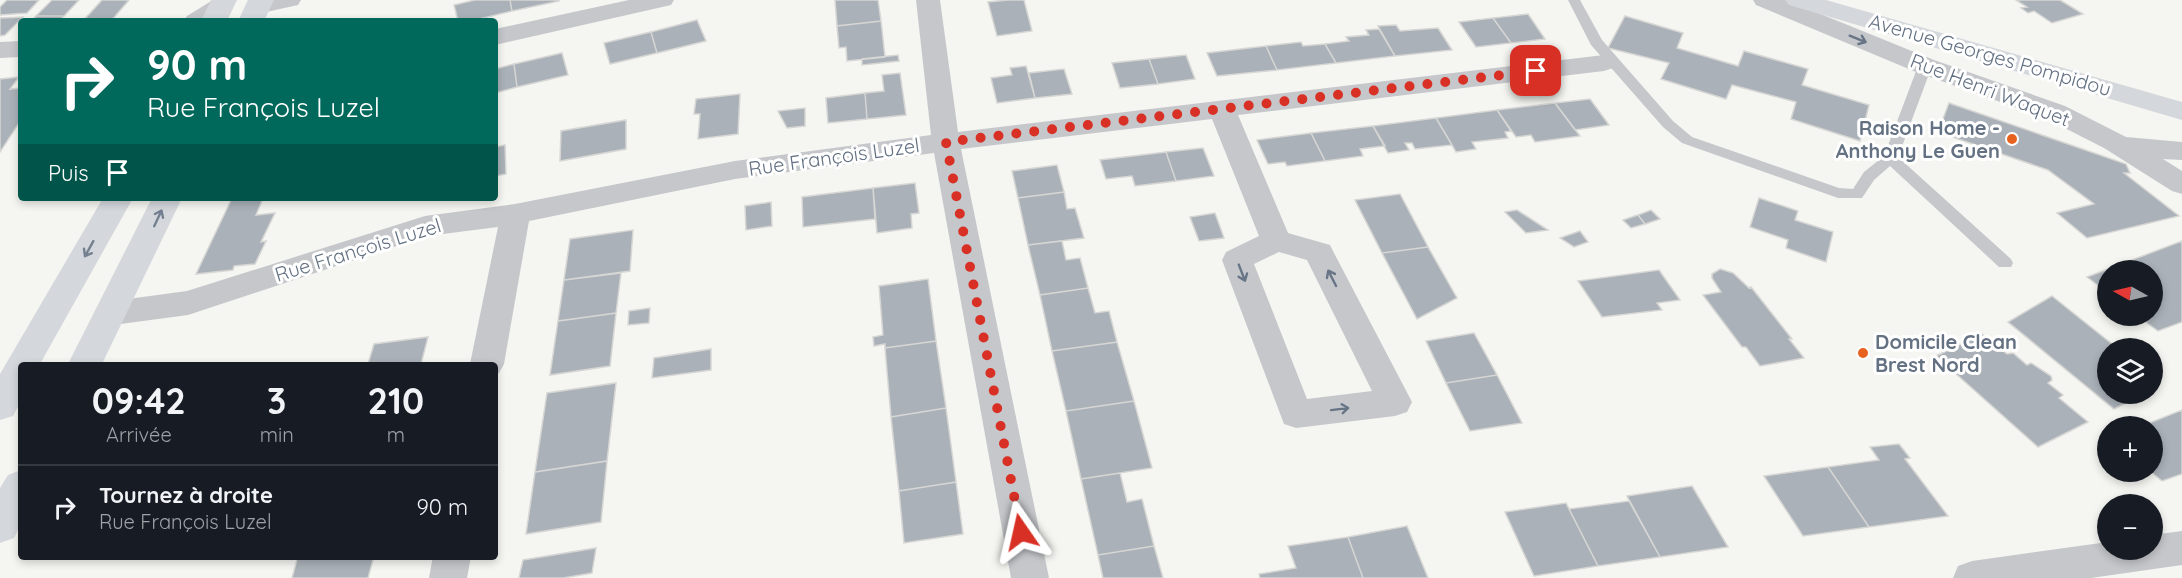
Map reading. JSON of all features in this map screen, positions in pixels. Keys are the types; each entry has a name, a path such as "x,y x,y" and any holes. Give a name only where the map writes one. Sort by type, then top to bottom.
{"main road":[{"name":"Avenue Georges Pompidou","path":"1798,0 2182,111"},
{"path":"24,362 116,201"},
{"path":"87,362 113,313 166,201"},
{"path":"0,406 18,374"},
{"path":"0,526 18,492"}],"street":[{"path":"256,10 288,0"},
{"path":"498,36 662,0"},
{"path":"928,0 946,142 1030,578"},
{"name":"Rue Henri Waquet","path":"1765,0 1925,66 2055,112 2114,142 2182,184"},
{"path":"202,18 220,9"},
{"path":"0,50 18,49"},
{"name":"Rue François Luzel","path":"113,313 188,303 425,226 515,214 735,170 946,142 1604,63"},
{"path":"1222,110 1276,240"},
{"name":"Rue Henri Waquet","path":"2114,142 2155,150 2182,151"},
{"path":"487,362 515,214"},
{"path":"1276,240 1319,253 1395,402 1296,414 1237,260 1276,240"},
{"path":"1972,578 2182,548"},
{"path":"448,578 451,560"}],"lane":[{"path":"1574,0 1596,42 1668,124 1687,140 1838,193 1857,194 1869,176 1890,158 1925,66"},
{"path":"1890,158 2005,264"}],"building":[{"path":"7,0 39,0 27,13 0,15 0,7"},
{"path":"52,0 79,0 64,16 36,16"},
{"path":"102,0 129,0 114,18 86,18"},
{"path":"475,0 510,0 512,11 483,18 457,18 454,5"},
{"path":"510,0 559,0 559,1 512,11"},
{"path":"835,0 878,0 881,21 837,26"},
{"path":"1024,0 1032,31 997,36 988,2"},
{"path":"2016,0 2060,0 2083,14 2052,23 2034,11 2028,13 2021,8 2027,7"},
{"path":"1528,14 1545,39 1511,43 1493,18"},
{"path":"36,16 64,16 62,18 34,18"},
{"path":"1625,16 1683,33 1677,48 1738,66 1744,51 1808,69 1802,85 1869,105 1860,141 1791,119 1796,102 1732,85 1726,99 1661,79 1669,63 1608,48"},
{"path":"23,17 18,18 18,22 5,35 0,36 0,18"},
{"path":"1493,18 1511,43 1476,47 1459,22"},
{"path":"697,20 706,41 657,53 651,32"},
{"path":"881,21 885,57 847,61 846,47 839,48 837,26"},
{"path":"1396,25 1400,31 1438,28 1452,50 1395,56 1378,26"},
{"path":"1379,29 1395,56 1336,63 1325,44 1349,41 1346,37 1369,35 1366,30"},
{"path":"651,32 657,53 610,64 604,43"},
{"path":"1301,42 1303,46 1325,44 1336,63 1277,70 1266,46"},
{"path":"1266,46 1277,70 1217,76 1207,53"},
{"path":"562,53 568,75 517,87 514,64"},
{"path":"898,55 899,61 862,65 862,59"},
{"path":"1186,55 1195,79 1158,84 1149,59"},
{"path":"1149,59 1158,84 1120,88 1112,63"},
{"path":"514,64 517,87 498,92 498,68"},
{"path":"1026,66 1035,98 997,103 991,78 1012,75 1010,68"},
{"path":"1064,69 1072,94 1035,98 1029,73"},
{"path":"900,73 906,115 867,119 865,93 884,91 882,75"},
{"path":"18,77 10,89 18,88 18,125 0,152 0,79"},
{"path":"865,93 867,119 828,123 826,98"},
{"path":"740,94 738,134 698,139 700,114 694,114 696,99"},
{"path":"1590,99 1609,125 1575,130 1555,103"},
{"path":"1555,103 1580,136 1535,142 1531,135 1516,137 1497,110"},
{"path":"1949,103 2126,164 2130,173 2124,173 2179,216 2087,238 2057,213 2094,204 2048,170 1938,132"},
{"path":"805,108 805,126 787,128 778,111"},
{"path":"1497,110 1511,131 1505,132 1508,138 1472,142 1476,149 1456,152 1436,118"},
{"path":"1436,118 1452,145 1415,149 1412,143 1405,143 1409,150 1388,153 1373,126"},
{"path":"626,120 626,149 560,161 561,131"},
{"path":"1373,126 1385,146 1360,149 1363,156 1325,161 1311,133"},
{"path":"1311,133 1325,161 1287,166 1285,162 1268,164 1257,140"},
{"path":"505,145 506,174 498,175 498,146"},
{"path":"1203,148 1214,176 1176,181 1166,152"},
{"path":"1166,152 1176,181 1135,186 1132,176 1106,179 1100,160"},
{"path":"1057,165 1064,192 1018,198 1012,171"},
{"path":"915,183 919,213 911,214 912,228 877,233 873,188"},
{"path":"873,188 875,219 803,227 802,197"},
{"path":"1064,192 1067,209 1075,208 1084,238 1028,245 1018,198"},
{"path":"1400,194 1428,247 1382,253 1355,200"},
{"path":"1759,198 1798,211 1795,220 1833,232 1826,262 1786,248 1788,240 1750,227"},
{"path":"231,201 262,201 256,215 275,213 261,242 266,241 255,264 234,266 233,270 196,274"},
{"path":"771,202 772,226 746,230 745,206"},
{"path":"1517,210 1548,230 1526,233 1505,212"},
{"path":"1651,210 1660,219 1645,224 1638,215"},
{"path":"1215,213 1224,238 1199,241 1190,217"},
{"path":"1638,215 1645,224 1631,228 1623,220"},
{"path":"633,230 630,271 564,280 570,239"},
{"path":"1580,231 1588,242 1574,247 1560,238"},
{"path":"1062,241 1066,260 1080,258 1088,288 1040,295 1028,245"},
{"path":"2182,241 2182,322 2158,331 2151,326 2163,326 2163,260 2132,260"},
{"path":"1428,247 1457,298 1417,319 1382,253"},
{"path":"1720,269 1733,273 1749,288 1751,287 1804,358 1760,366 1746,347 1742,347 1703,295 1721,292 1712,278 1712,274"},
{"path":"1659,270 1680,300 1657,303 1662,310 1602,317 1578,281"},
{"path":"621,273 616,313 558,321 564,280"},
{"path":"2097,273 2097,285 2087,277"},
{"path":"928,279 936,341 885,348 885,344 874,346 873,337 883,335 879,286"},
{"path":"1088,288 1095,313 1109,311 1117,342 1052,351 1040,295"},
{"path":"2052,296 2104,338 2097,338 2097,395 2008,322"},
{"path":"650,308 649,323 628,325 629,311"},
{"path":"616,313 610,366 550,375 558,321"},
{"path":"1474,333 1497,375 1446,383 1426,341"},
{"path":"1982,334 2007,354 2013,353 2027,365 2031,363 2051,376 2052,380 2048,383 2063,395 2059,398 2088,422 2038,447 1936,356"},
{"path":"428,337 422,362 369,362 374,344"},
{"path":"936,341 946,408 891,417 885,348"},
{"path":"1117,342 1134,401 1066,411 1052,351"},
{"path":"711,349 711,370 652,378 654,358"},
{"path":"1497,375 1522,423 1470,431 1446,383"},
{"path":"616,383 607,461 535,472 547,393"},
{"path":"1134,401 1152,468 1081,479 1066,411"},
{"path":"2108,404 2124,404 2114,409"},
{"path":"946,408 956,482 899,491 891,417"},
{"path":"2182,410 2182,474 2163,481 2163,418"},
{"path":"1899,444 1910,458 1905,459 1948,516 1869,527 1828,467 1879,460 1870,447"},
{"path":"607,461 601,522 526,534 535,472"},
{"path":"1828,467 1869,527 1803,536 1764,476"},
{"path":"1120,473 1127,502 1142,499 1154,546 1098,555 1081,479"},
{"path":"956,482 963,534 904,543 899,491"},
{"path":"1692,486 1728,547 1660,557 1627,496"},
{"path":"1629,501 1660,557 1598,566 1569,509"},
{"path":"1566,503 1598,566 1534,576 1505,512"},
{"path":"1407,526 1428,578 1363,578 1348,537"},
{"path":"1348,537 1363,578 1260,578 1259,574 1296,568 1288,546"},
{"path":"1154,546 1163,578 1103,578 1098,555"},
{"path":"596,548 592,573 563,578 519,578 523,560"},
{"path":"297,560 373,560 368,578 292,578"}],"place":[{"name":"Raison Home - Anthony Le Guen","path":"2012,139"},
{"name":"Domicile Clean Brest Nord","path":"1863,353"}],"route":[{"path":"1021,532 946,142 1536,71"}]}
